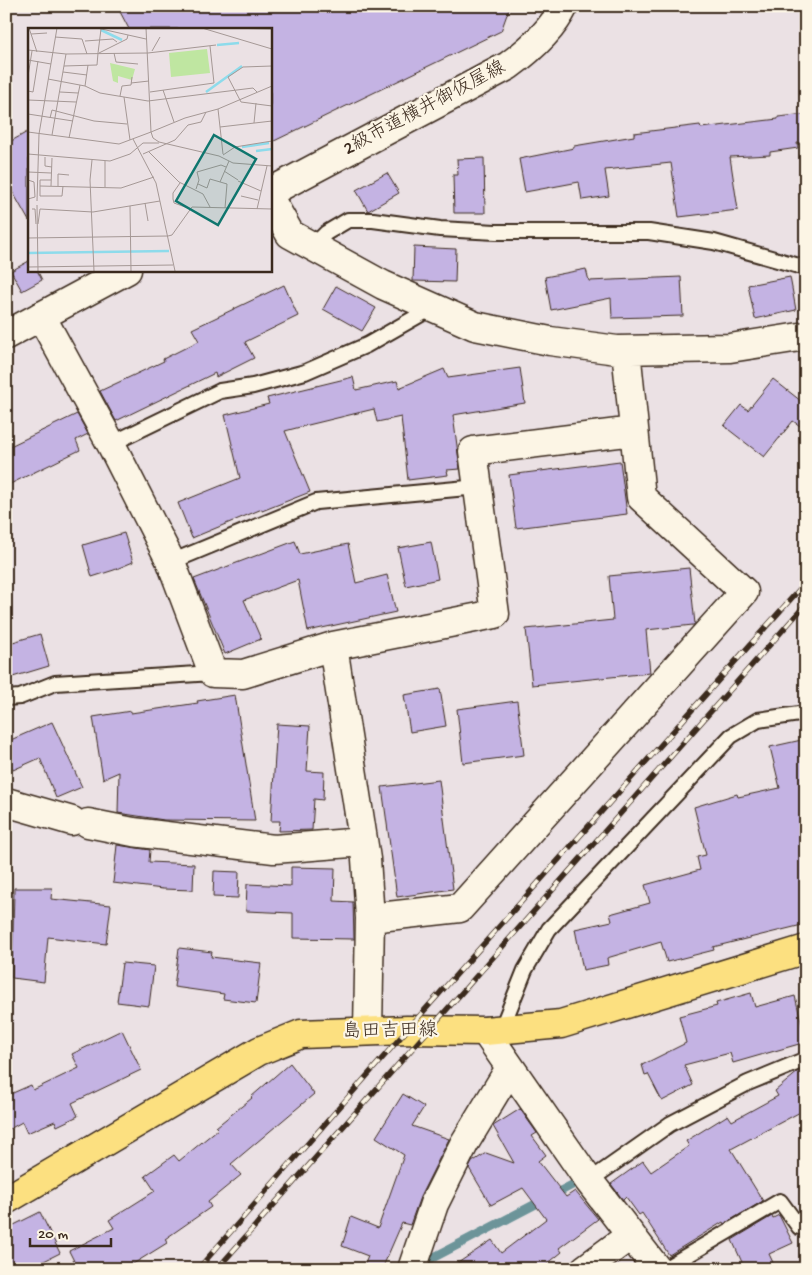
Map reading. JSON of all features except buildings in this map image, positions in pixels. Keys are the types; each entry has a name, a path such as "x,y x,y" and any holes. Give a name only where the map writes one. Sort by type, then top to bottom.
{"main road":[{"name":"島田吉田線","path":"6,1200 259,1051 301,1034 368,1031 493,1030 561,1024 806,949"}],"street":[{"name":"2級市道横井御仮屋線","path":"271,191 508,66 532,48 564,6"},
{"path":"271,201 290,234 383,285 475,326 550,341 616,350 730,348 806,336"},
{"path":"6,335 125,271"},
{"path":"41,316 111,444 171,562 213,673 242,674 333,646 495,614 474,451 634,431"},
{"path":"370,918 460,908 744,592 641,497 626,350"},
{"path":"333,646 366,859 370,918 368,1031"},
{"path":"6,802 80,822 133,832 274,849 363,842"},
{"path":"493,1030 510,1068 589,1180 658,1269"},
{"path":"412,1269 438,1195 464,1144 510,1068"},
{"path":"585,1269 631,1235"}],"lane":[{"path":"313,246 326,233 348,220 373,220 440,229 496,232 649,232 714,242 806,268"},
{"path":"111,444 220,391 253,386 305,372 367,344 432,308"},
{"path":"171,562 316,502 478,487"},
{"path":"6,698 20,697 55,683 213,673"},
{"path":"493,1030 549,929 731,736 758,720 806,713"},
{"path":"589,1180 670,1124 748,1082 806,1060"},
{"path":"664,1269 780,1201 799,1227 806,1225"}],"waterway":[{"path":"419,1265 574,1184"}],"railway":[{"path":"198,1269 407,1030 806,582"},
{"path":"217,1269 806,604"}]}
